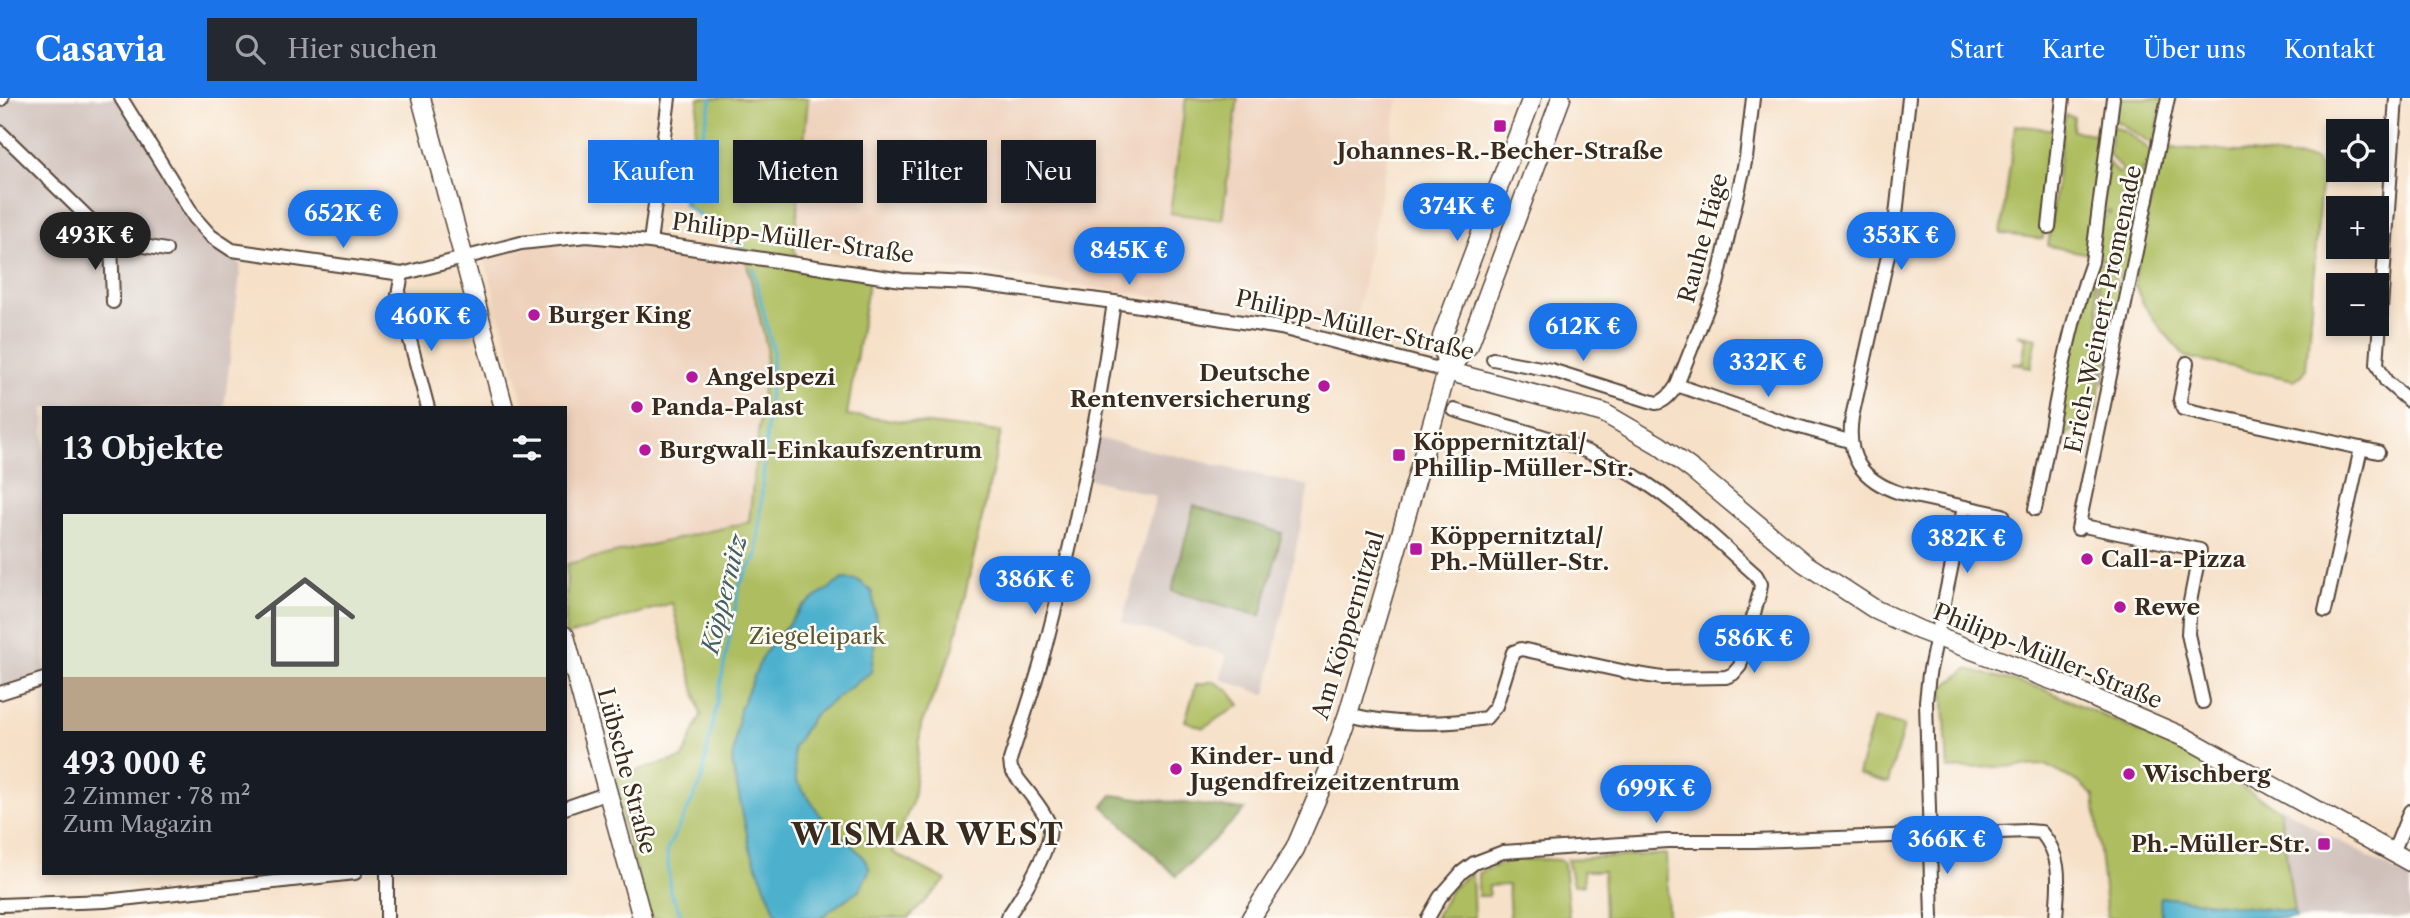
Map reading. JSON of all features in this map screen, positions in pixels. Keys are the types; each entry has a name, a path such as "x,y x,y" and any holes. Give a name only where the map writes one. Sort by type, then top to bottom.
{"street":[{"path":"121,98 195,218 211,236 232,250 402,274 398,295 427,406"},
{"path":"421,98 503,406"},
{"path":"650,242 669,98"},
{"path":"1447,371 1442,337 1532,98"},
{"path":"1447,371 1469,345 1561,98"},
{"name":"Rauhe Häge","path":"1677,385 1717,284 1746,158 1753,98"},
{"path":"1909,98 1895,224 1852,417 1849,442 1864,472 1878,484 1900,493 2003,515"},
{"path":"2049,227 2063,98"},
{"name":"Erich-Weinert-Promenade","path":"2035,509 2069,347 2092,262 2113,98"},
{"name":"Erich-Weinert-Promenade","path":"2168,98 2079,527 2200,550 2190,602 2188,634 2203,702"},
{"path":"2396,98 2377,364 2386,381 2410,402"},
{"path":"0,132 111,240 166,250"},
{"name":"Philipp-Müller-Straße","path":"402,274 521,243 587,236 650,242 902,280 970,283 1281,328 1604,412 1632,427 1694,471 1779,543 1828,580 1876,610 2057,682 2186,738 2410,862"},
{"path":"111,240 113,302"},
{"path":"1007,918 1031,880 1051,834 1049,821 1011,769 1010,760 1045,648 1085,478 1105,370 1114,302"},
{"name":"Philipp-Müller-Straße","path":"1493,359 1551,370 1656,403 1661,402 1677,385"},
{"path":"2187,363 2180,399 2183,409 2378,452"},
{"name":"Am Köppernitztal","path":"1251,918 1267,896 1306,827 1348,714 1447,371"},
{"path":"1677,385 1849,442"},
{"path":"1348,714 1369,719 1442,722 1486,718 1496,706 1513,652 1521,649 1662,678 1726,677 1740,666 1760,591 1756,575 1654,488 1612,463 1569,444 1459,412"},
{"path":"2325,611 2361,448"},
{"path":"1932,918 1926,701 1929,674 1964,507"},
{"name":"Lübsche Straße","path":"567,643 642,918"},
{"path":"0,693 42,680"},
{"path":"567,806 608,793"},
{"path":"2393,853 2410,811"},
{"path":"1428,918 1450,884 1462,872 1474,863 1503,852 1667,841 1755,841 2027,831 2041,832 2050,843 2058,862 2056,918"},
{"path":"0,905 104,901 337,875"},
{"path":"387,875 387,918"}],"shaded area":[{"path":"0,98 121,98 195,217 232,250 241,266 224,406 42,406 42,680 0,693"},
{"path":"808,98 1399,98 1353,336 1284,318 1138,294 794,249 798,203 863,203 863,140 804,140"},
{"path":"587,236 745,256 767,348 749,522 567,564 567,406 524,406 483,253"},
{"path":"1093,437 1309,486 1266,695 1220,679 1227,655 1122,622 1156,496 1085,478"},
{"path":"2279,805 2324,833 2410,879 2410,918 2296,918"}],"green space":[{"name":"Ziegeleipark","path":"699,98 808,98 804,140 733,140 733,203 798,203 794,249 800,264 870,274 847,415 1001,432 953,650 921,725 913,800 892,852 946,880 909,918 651,918 626,837 613,777 683,758 701,715 672,603 567,635 567,564 749,522 767,348 745,256 732,238 690,209 687,203 719,203 719,140 693,140"},
{"path":"1186,98 1238,98 1222,220 1170,213"},
{"path":"2116,98 2164,98 2154,145 2113,120"},
{"path":"2065,115 2074,117 2073,131 2095,134 2096,126 2105,127 2090,254 2048,246"},
{"path":"2015,125 2057,130 2043,239 2001,234"},
{"path":"2112,126 2125,131 2154,153 2153,161 2140,172 2143,175 2148,173 2134,236 2127,219 2122,221 2134,244 2126,286 2110,264 2096,256 2100,220 2111,214 2109,211 2101,215 2108,162 2118,174 2122,170 2109,155"},
{"path":"2172,148 2317,161 2322,172 2306,369 2294,380 2186,357 2144,305 2134,284 2160,154"},
{"path":"2095,262 2103,264 2113,274 2123,295 2103,385 2104,319"},
{"path":"2093,269 2101,340 2096,411 2050,449 2089,274"},
{"path":"2017,334 2037,338 2031,367 2012,363 2022,364 2026,338"},
{"path":"1194,506 1282,533 1261,616 1172,591"},
{"path":"1967,669 2044,689 2177,749 2280,810 2294,912 2161,897 2161,918 2107,918 2094,796 2078,782 2045,765 1948,769 1943,688"},
{"path":"1213,681 1229,691 1240,705 1203,728 1185,721 1196,685"},
{"path":"1874,718 1904,726 1888,783 1858,774"},
{"path":"1112,795 1245,810 1176,876 1103,806"},
{"path":"1666,854 1668,918 1605,918 1603,871 1583,871 1584,885 1573,885 1567,859"},
{"path":"1513,860 1560,860 1564,863 1569,918 1510,918 1508,885 1489,886 1489,896 1478,896 1478,873"},
{"path":"1472,872 1474,918 1435,918 1451,889"}],"water":[{"path":"843,579 858,580 872,592 877,626 871,672 813,716 793,748 796,780 821,816 862,855 870,869 860,889 820,918 778,918 750,849 732,763 740,709 763,655 802,607"},
{"path":"2160,897 2294,912 2296,918 2161,918"}],"waterway":[{"name":"Köppernitz","path":"712,98 683,200 684,204 746,252"},
{"name":"Köppernitz","path":"683,918 670,892 667,850 701,783 740,584 757,555 773,351 753,269"}],"place":[{"name":"Johannes-R.-Becher-Straße","path":"1500,126"},
{"name":"Burger King","path":"534,315"},
{"name":"Angelspezi","path":"692,377"},
{"name":"Deutsche Rentenversicherung","path":"1324,386"},
{"name":"Panda-Palast","path":"637,407"},
{"name":"Burgwall-Einkaufszentrum","path":"645,450"},
{"name":"Köppernitztal/ Phillip-Müller-Str.","path":"1399,455"},
{"name":"Köppernitztal/ Ph.-Müller-Str.","path":"1416,549"},
{"name":"Call-a-Pizza","path":"2087,559"},
{"name":"Rewe","path":"2120,607"},
{"name":"Kinder- und Jugendfreizeitzentrum","path":"1176,769"},
{"name":"Wischberg","path":"2129,774"},
{"name":"Ph.-Müller-Str.","path":"2324,844"}],"district":[{"name":"WISMAR WEST","path":"928,834"}]}
